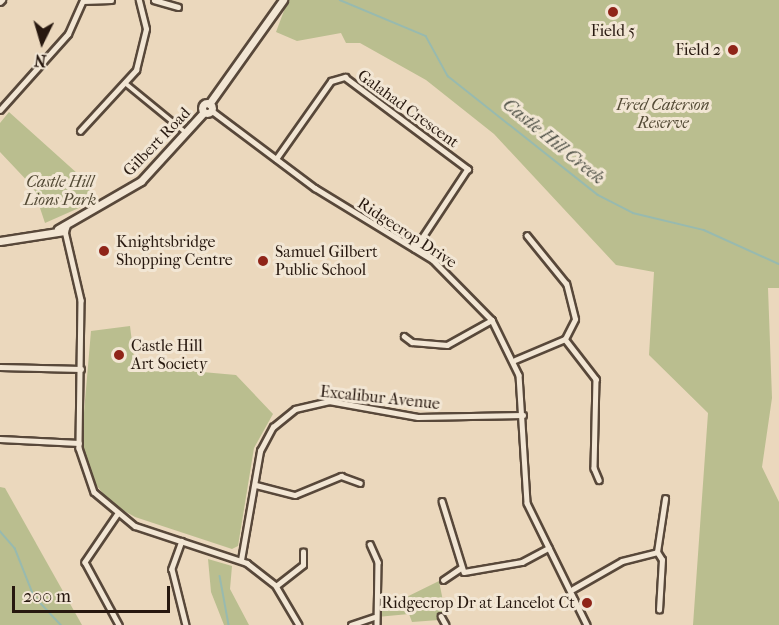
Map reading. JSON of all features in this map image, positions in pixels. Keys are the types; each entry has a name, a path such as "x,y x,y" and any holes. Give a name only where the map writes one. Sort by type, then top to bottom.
{"main road":[{"name":"Gilbert Road","path":"0,242 63,228 141,181 208,109 283,0"}],"street":[{"path":"0,110 68,34 83,0 111,0"},
{"path":"80,131 136,70 145,38 139,0"},
{"path":"154,0 178,7"},
{"name":"Galahad Crescent","path":"276,159 332,81 345,77 468,169 416,249"},
{"path":"125,83 186,133"},
{"name":"Ridgecrop Drive","path":"208,109 276,159 416,249 459,282 492,320 515,360 523,415 523,487 548,548 573,590 587,625"},
{"path":"63,228 81,300 79,443 87,479 117,515 182,541 241,560 276,586 299,625"},
{"path":"515,360 565,339 575,319 566,284 527,236"},
{"path":"404,336 412,342 447,345 492,320"},
{"path":"565,339 596,379 594,468 599,480"},
{"path":"0,367 81,369"},
{"name":"Excalibur Avenue","path":"241,560 265,439 282,417 309,403 418,417 523,415"},
{"path":"0,440 79,443"},
{"path":"256,485 295,495 341,476 360,483"},
{"path":"659,610 662,560 657,552 665,499"},
{"path":"442,501 461,568 468,573 522,562 548,548"},
{"path":"117,515 85,562 119,625"},
{"path":"182,541 172,568 186,625"},
{"path":"370,544 378,562 374,617 377,625"},
{"path":"276,586 303,565 303,552"},
{"path":"573,590 622,561 657,552"},
{"path":"443,580 461,568"},
{"path":"441,615 446,625"},
{"path":"351,625 374,617"}],"green space":[{"name":"Fred Caterson Reserve","path":"288,0 779,0 779,288 768,288 772,398 762,467 779,502 779,625 693,625 708,413 649,355 654,272 616,265 494,134 426,80 360,43 346,43 341,33 297,41 276,32"},
{"name":"Castle Hill Lions Park","path":"9,112 78,174 97,200 45,223 33,187 0,152 0,123"},
{"path":"130,326 135,366 236,375 273,414 254,448 238,546 232,549 135,517 112,504 91,479 81,447 91,331"},
{"path":"0,487 5,488 82,625 0,625"},
{"path":"208,559 232,566 230,589 249,625 224,625 211,592"},
{"path":"439,581 444,606 439,620 412,622 409,614 377,617 376,612"}],"waterway":[{"name":"Castle Hill Creek","path":"340,0 426,36 448,76 598,195 633,213 704,230 779,264"},
{"path":"0,531 15,548 34,596 61,625"},
{"path":"220,576 229,625"}],"place":[{"name":"Field 5","path":"613,12"},
{"name":"Field 2","path":"733,50"},
{"name":"Knightsbridge Shopping Centre","path":"104,251"},
{"name":"Samuel Gilbert Public School","path":"263,261"},
{"name":"Castle Hill Art Society","path":"119,355"},
{"name":"Ridgecrop Dr at Lancelot Ct","path":"587,603"}]}
